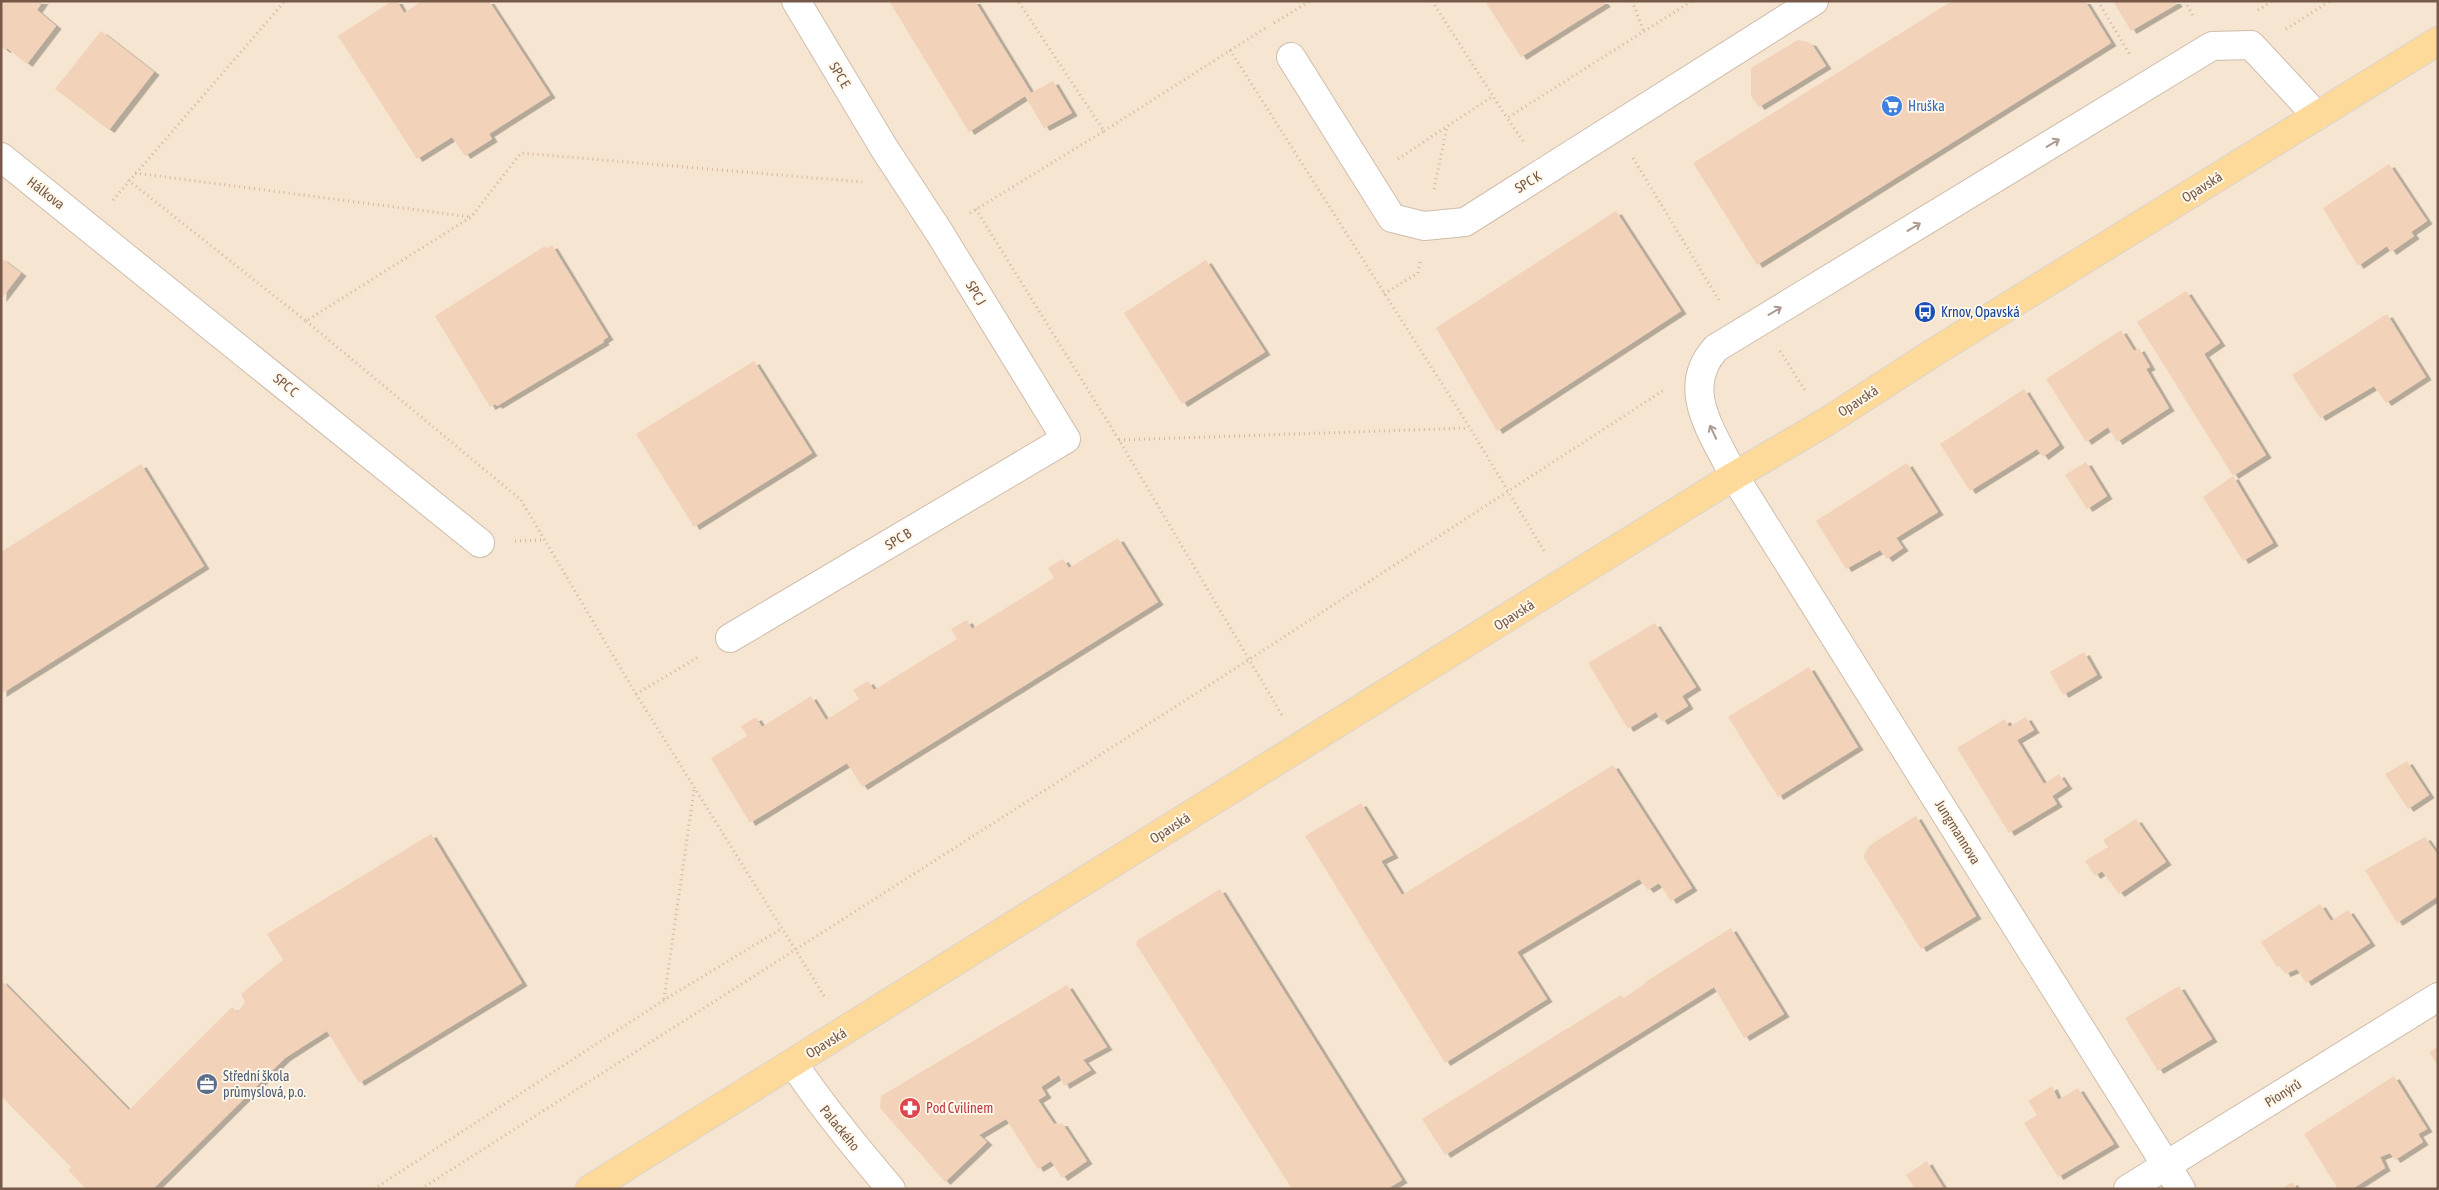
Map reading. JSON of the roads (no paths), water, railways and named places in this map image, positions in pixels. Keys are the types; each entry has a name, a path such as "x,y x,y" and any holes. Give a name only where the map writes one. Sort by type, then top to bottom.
{"main road":[{"name":"Opavská","path":"590,1189 1734,476 1826,422 1945,346 2438,41"}],"street":[{"name":"SPC E","path":"796,1 884,148"},
{"name":"SPC K","path":"1291,57 1392,218 1424,226 1465,222 1814,1"},
{"name":"Jungmannova","path":"2181,1189 1734,476 1703,411 1698,395 1698,377 1704,360 1716,348 2212,46 2252,45 2317,116"},
{"name":"SPC J","path":"884,148 939,232 1066,439"},
{"name":"Hálkova","path":"1,157 92,228"},
{"name":"SPC C","path":"92,228 480,543"},
{"name":"SPC B","path":"730,638 1066,439"},
{"name":"Pionýrů","path":"2128,1189 2438,997"},
{"name":"Palackého","path":"793,1063 824,1109 891,1189"}],"place":[{"name":"Hruška","path":"1892,106"},
{"name":"Krnov, Opavská","path":"1925,312"},
{"name":"Střední škola průmyslová, p.o.","path":"207,1084"},
{"name":"Pod Cvilínem","path":"910,1108"}]}
